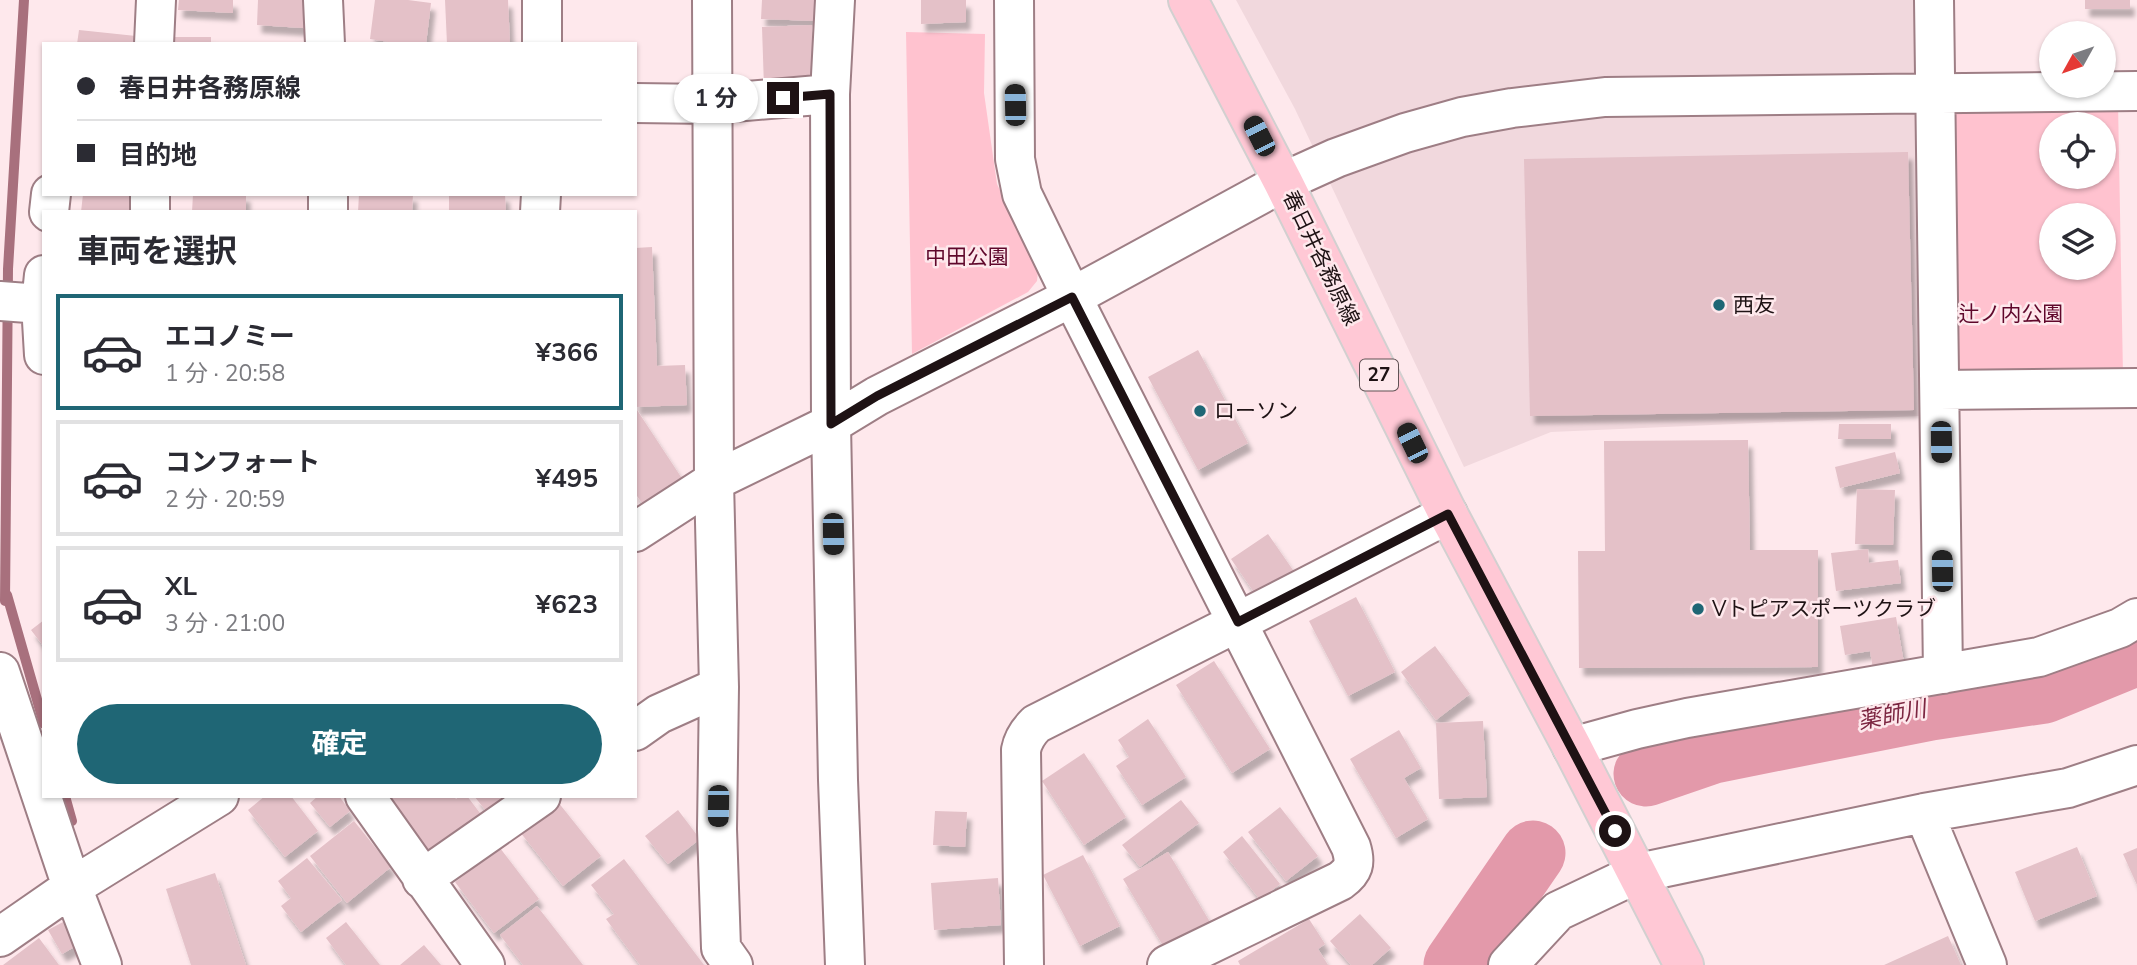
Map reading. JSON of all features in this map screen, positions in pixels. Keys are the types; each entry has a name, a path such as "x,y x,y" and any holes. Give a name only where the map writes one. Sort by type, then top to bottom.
{"main road":[{"name":"春日井各務原線","path":"1188,0 1283,182 1448,514 1684,965"}],"street":[{"path":"154,42 156,0"},
{"path":"323,0 325,42"},
{"path":"542,0 542,42"},
{"path":"712,0 714,481 719,687 717,829 722,948 733,965"},
{"path":"835,0 830,94 831,424 838,780 845,965"},
{"path":"1014,0 1015,159 1022,194 1354,857 1354,866 1340,881 1167,965"},
{"path":"1934,0 1943,674"},
{"path":"637,531 714,481 831,424 877,396 1072,297 1283,182 1336,158 1405,133 1462,117 1512,108 1605,97 2137,91"},
{"path":"637,103 712,104 830,94"},
{"path":"0,301 42,290"},
{"path":"1940,390 2137,388"},
{"path":"1024,965 1021,750 1028,731 1035,724 1448,514"},
{"path":"1572,747 1687,718 2039,657 2120,628 2137,618"},
{"path":"0,672 42,797"},
{"path":"637,730 659,714 719,687"},
{"path":"1508,965 1558,911 1638,873 1924,813 2068,788 2137,765"},
{"path":"42,798 102,965"},
{"path":"0,937 72,887 216,798"},
{"path":"366,798 485,965"},
{"path":"422,879 538,798"},
{"path":"1924,813 1987,965"}],"shaded area":[{"path":"1236,0 1916,0 1920,416 1551,432 1464,467 1295,109"}],"green space":[{"name":"中田公園","path":"906,32 985,34 984,93 997,184 1038,271 1037,281 1028,292 912,354"},
{"name":"辻ノ内公園","path":"2118,103 2123,375 1949,378 1945,105"}],"building":[{"path":"179,0 233,0 233,13 178,10"},
{"path":"258,0 320,0 318,29 257,25"},
{"path":"375,0 431,3 426,42 370,39"},
{"path":"445,0 508,0 510,42 447,42"},
{"path":"762,0 819,0 818,21 761,19"},
{"path":"921,0 966,0 966,22 921,24"},
{"path":"2085,0 2130,0 2130,9 2085,9"},
{"path":"812,25 815,86 764,87 762,27"},
{"path":"79,30 136,36 135,42 77,42"},
{"path":"175,37 211,37 211,42 175,42"},
{"name":"西友","path":"1908,152 1914,410 1530,416 1524,159"},
{"path":"83,196 139,196 138,210 81,210"},
{"path":"193,196 246,196 246,210 192,210"},
{"path":"359,196 413,196 412,210 358,210"},
{"path":"449,196 505,196 506,210 449,210"},
{"path":"652,247 657,366 685,365 687,405 637,407 637,248"},
{"path":"1198,350 1248,443 1198,470 1148,377"},
{"path":"637,410 683,480 644,506 637,496"},
{"path":"1839,424 1891,424 1891,439 1838,439"},
{"name":"Vトピアスポーツクラブ","path":"1748,440 1750,550 1818,550 1818,667 1579,668 1578,551 1605,551 1604,441"},
{"path":"1895,452 1900,473 1840,488 1835,467"},
{"path":"1857,489 1895,490 1893,545 1855,544"},
{"path":"1268,534 1295,573 1258,598 1231,559"},
{"path":"1868,549 1869,563 1898,560 1901,583 1836,591 1831,553"},
{"path":"1356,597 1395,672 1348,696 1309,621"},
{"path":"1896,617 1904,663 1873,669 1870,651 1845,655 1840,626"},
{"path":"42,622 42,644 31,630"},
{"path":"1435,646 1470,694 1436,720 1401,672"},
{"path":"1214,661 1270,749 1232,773 1176,685"},
{"path":"1148,719 1186,777 1142,805 1116,766 1129,757 1118,740"},
{"path":"1483,721 1487,797 1439,799 1436,723"},
{"path":"1399,730 1421,768 1404,778 1428,819 1396,838 1350,759"},
{"path":"1084,753 1126,817 1084,845 1042,781"},
{"path":"263,798 293,798 318,831 285,857 248,810"},
{"path":"316,798 340,798 350,811 330,827 310,803"},
{"path":"383,798 469,798 483,817 429,858"},
{"path":"476,798 515,798 491,817"},
{"path":"1181,800 1199,823 1140,867 1122,845"},
{"path":"558,802 601,856 563,886 520,832"},
{"path":"1280,807 1318,856 1286,881 1248,832"},
{"path":"678,810 700,839 668,864 645,836"},
{"path":"935,811 967,812 965,847 933,845"},
{"path":"354,821 391,867 347,903 310,856"},
{"path":"1242,836 1280,884 1260,900 1223,852"},
{"path":"2077,847 2097,896 2035,921 2015,872"},
{"path":"500,848 539,899 494,933 455,882"},
{"path":"2137,848 2137,885 2123,854"},
{"path":"1168,852 1210,922 1165,949 1123,879"},
{"path":"1083,855 1120,926 1080,946 1043,875"},
{"path":"307,858 342,900 301,932 281,906 291,898 278,881"},
{"path":"624,859 704,965 640,965 606,919 614,914 591,885"},
{"path":"215,873 246,965 191,965 166,889"},
{"path":"998,878 1001,925 934,930 931,883"},
{"path":"537,906 583,965 523,965 500,935"},
{"path":"1360,914 1391,948 1372,965 1351,965 1330,941"},
{"path":"1309,919 1325,944 1318,949 1328,965 1240,965 1238,961"},
{"path":"63,922 76,946 62,954 48,930"},
{"path":"346,922 380,965 346,965 326,938"},
{"path":"1948,936 1961,965 1884,965"},
{"path":"39,938 59,965 3,965"},
{"path":"424,945 441,965 400,965"}],"waterway":[{"path":"24,0 8,269 5,601 7,595 42,717"},
{"name":"薬師川","path":"1646,774 1713,751 1930,708 2044,691 2137,653"},
{"path":"66,798 72,821"},
{"name":"薬師川","path":"1456,965 1533,853"}],"place":[{"name":"西友","path":"1719,305"},
{"name":"ローソン","path":"1200,411"},
{"name":"Vトピアスポーツクラブ","path":"1698,609"}],"route":[{"path":"783,98 830,94 831,424 877,396 1072,297 1238,622 1448,514 1615,831"}]}
